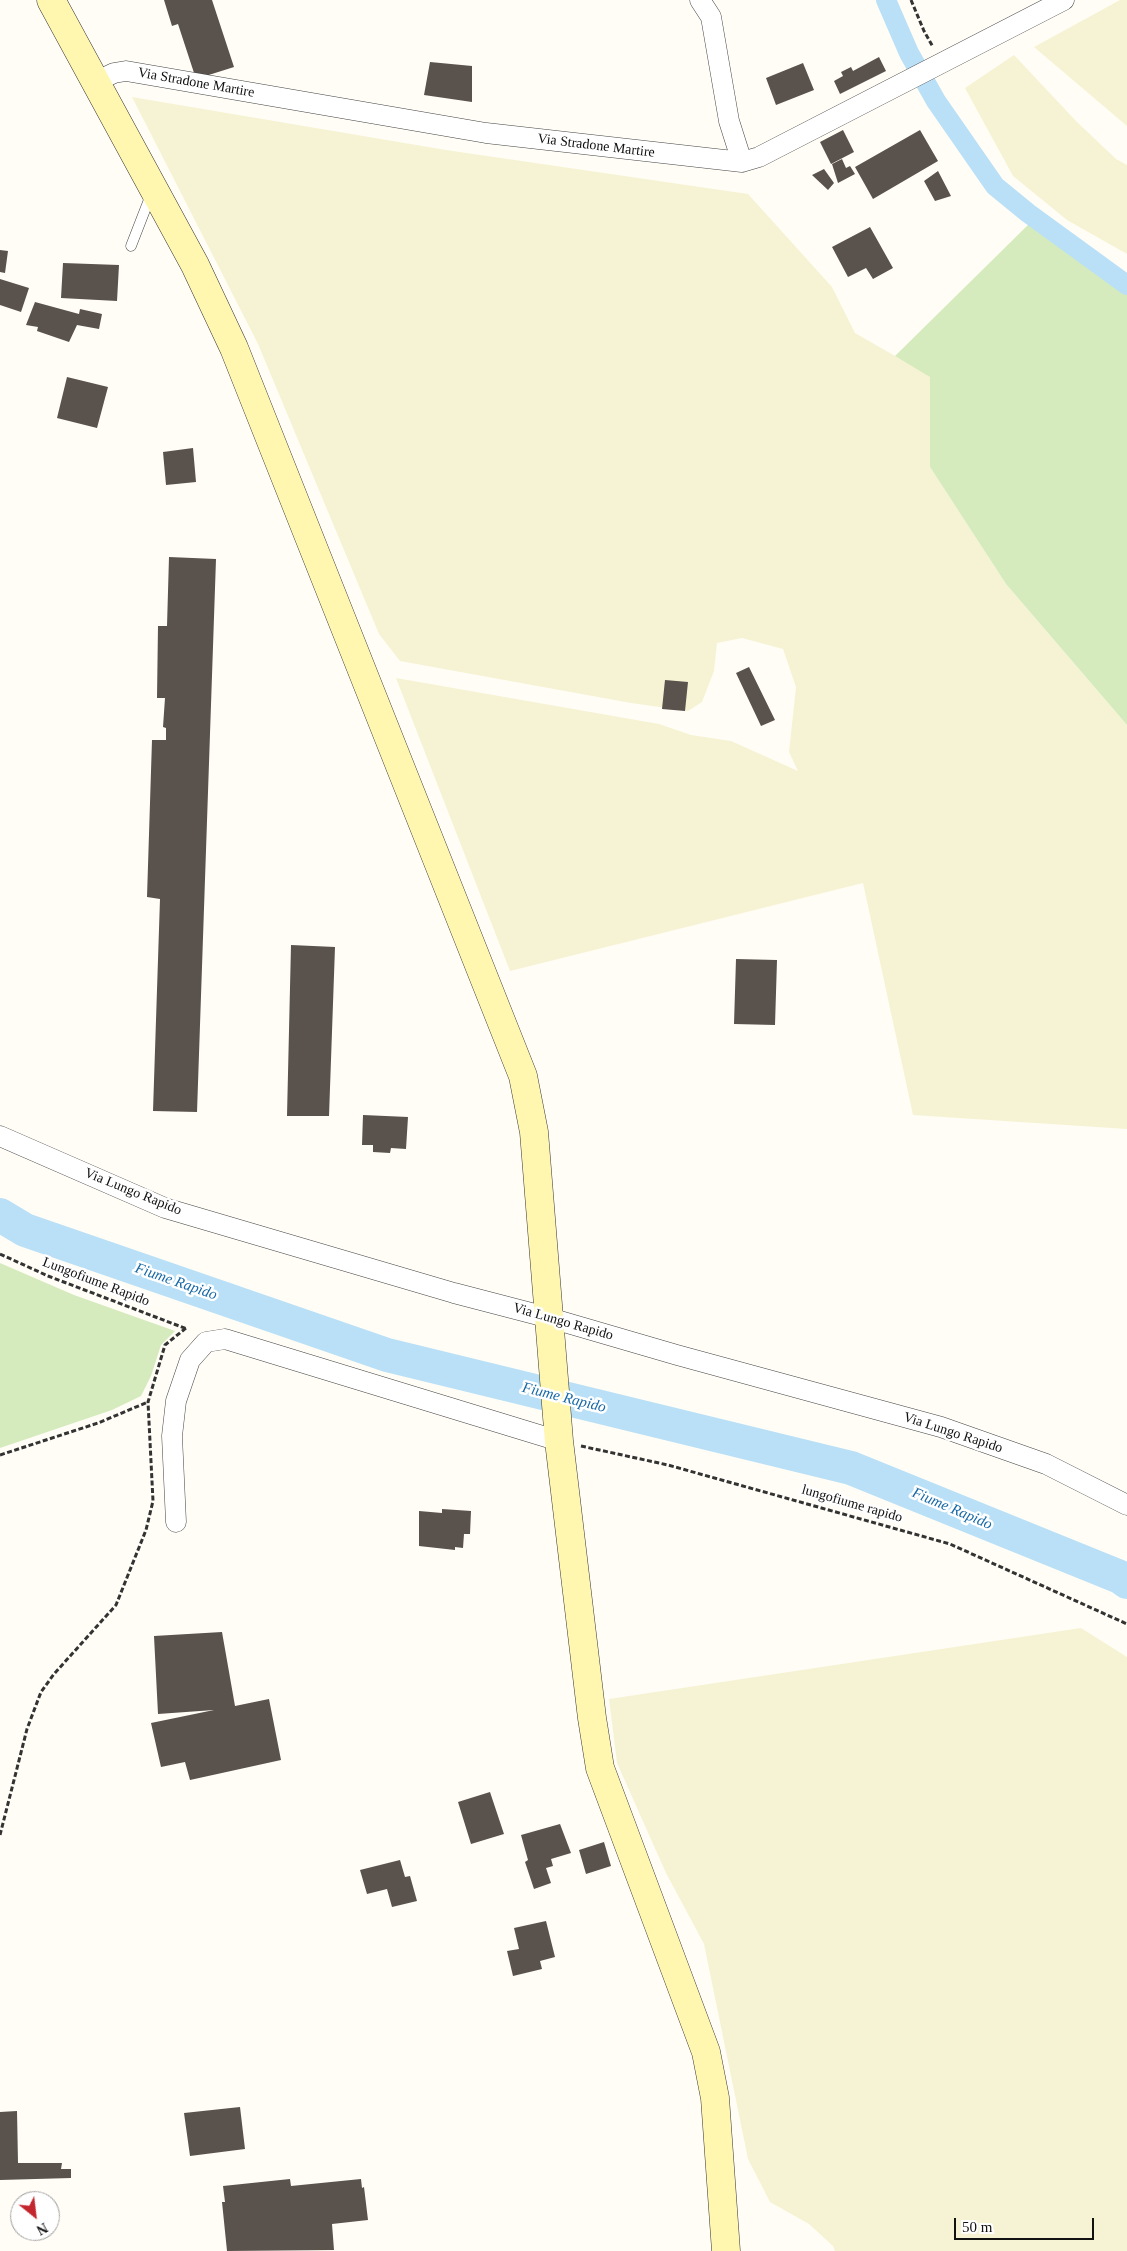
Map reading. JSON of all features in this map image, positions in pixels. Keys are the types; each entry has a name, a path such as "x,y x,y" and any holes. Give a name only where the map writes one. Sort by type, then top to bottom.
{"main road":[{"path":"51,0 195,265 234,348 523,1076 534,1132 559,1441 592,1718 600,1768 706,2052 716,2108 726,2251"}],"street":[{"path":"700,0 711,17 729,121 742,162"},
{"name":"Via Stradone Martire","path":"96,82 126,71 486,133 742,162 758,157 1064,0"},
{"name":"Via Lungo Rapido","path":"0,1136 165,1208 454,1293 551,1326 677,1355 941,1427 1046,1464 1127,1505"},
{"path":"176,1522 172,1436 176,1401 190,1360 206,1342 225,1338 559,1441"}],"lane":[{"path":"131,246 154,189"}],"path":[{"path":"912,0 924,31 943,62"},
{"name":"Lungofiume Rapido","path":"0,1254 48,1276 186,1328 165,1345 148,1402"},
{"path":"0,1455 98,1424 148,1402 153,1501 146,1530 116,1605 54,1674 41,1692 28,1729 0,1835"},
{"name":"lungofiume rapido","path":"559,1441 668,1465 950,1544 1127,1624"}],"shaded area":[{"path":"1120,0 1127,0 1127,126 1034,47"},
{"path":"1014,55 1076,121 1116,159 1127,165 1127,254 1067,220 1013,176 965,88"},
{"path":"132,97 446,150 748,194 832,287 855,333 930,376 930,467 1006,584 1127,725 1127,1129 913,1115 863,883 510,971 396,678 659,724 691,735 731,741 798,771 789,752 796,687 783,649 742,638 717,643 714,671 702,702 688,711 631,703 400,661 379,634 258,344"},
{"path":"1081,1628 1127,1657 1127,2251 835,2251 833,2246 809,2224 770,2202 748,2159 704,1944 666,1873 617,1763 609,1699"}],"green space":[{"path":"1030,223 1127,282 1127,725 1006,584 930,467 930,377 895,356"},
{"path":"0,1263 74,1295 175,1331 161,1345 151,1376 141,1396 112,1410 0,1448"}],"building":[{"path":"164,0 212,0 234,67 196,79 178,24 172,26"},
{"path":"879,57 886,71 840,94 834,81 843,76 841,72 851,67 853,71"},
{"path":"430,62 472,66 472,102 424,95"},
{"path":"803,63 814,90 776,105 766,78"},
{"path":"843,130 854,152 831,164 820,142"},
{"path":"920,130 938,161 873,199 855,167"},
{"path":"842,159 846,168 850,166 855,174 838,183 832,164"},
{"path":"824,169 834,183 828,190 812,175"},
{"path":"938,171 951,196 935,201 924,181"},
{"path":"870,227 893,268 873,279 866,268 848,277 832,247"},
{"path":"0,250 8,251 5,273 0,272"},
{"path":"63,263 119,265 117,301 61,298"},
{"path":"0,279 29,288 21,312 0,305"},
{"path":"35,302 79,314 80,309 102,314 99,329 77,325 69,342 37,331 38,327 26,325"},
{"path":"67,377 108,387 97,428 57,418"},
{"path":"193,448 196,482 166,485 163,452"},
{"path":"169,557 216,559 197,1112 153,1111 160,899 147,897 152,740 166,740 166,728 163,727 165,698 157,698 158,626 167,626"},
{"path":"749,667 775,720 761,726 736,673"},
{"path":"665,680 688,682 685,711 662,709"},
{"path":"291,945 335,947 329,1116 287,1116"},
{"path":"736,959 777,960 775,1025 734,1024"},
{"path":"363,1115 408,1117 406,1149 391,1148 390,1153 373,1152 373,1145 362,1145"},
{"path":"442,1509 471,1511 470,1534 464,1534 463,1548 455,1547 455,1550 419,1546 419,1511 442,1513"},
{"path":"222,1632 235,1706 269,1699 281,1760 190,1780 185,1762 161,1767 151,1723 214,1710 158,1714 154,1636"},
{"path":"490,1792 504,1834 471,1844 458,1802"},
{"path":"560,1824 571,1853 551,1859 553,1866 546,1868 551,1883 534,1889 525,1862 528,1860 521,1835"},
{"path":"604,1842 611,1866 586,1874 579,1850"},
{"path":"400,1860 405,1877 410,1876 417,1901 392,1907 387,1889 367,1894 360,1870"},
{"path":"546,1921 555,1957 540,1961 542,1969 513,1976 507,1951 519,1949 514,1928"},
{"path":"240,2107 245,2149 190,2156 184,2113"},
{"path":"17,2111 18,2163 62,2163 61,2169 71,2169 71,2178 0,2180 0,2112"},
{"path":"290,2179 291,2186 361,2179 362,2188 364,2187 368,2220 332,2224 334,2250 227,2251 222,2202 225,2202 223,2186"}],"waterway":[{"path":"886,0 909,53 936,101 995,186 1028,213 1127,285"},
{"name":"Fiume Rapido","path":"0,1215 25,1230 387,1355 851,1468 1120,1577 1127,1582"}]}
